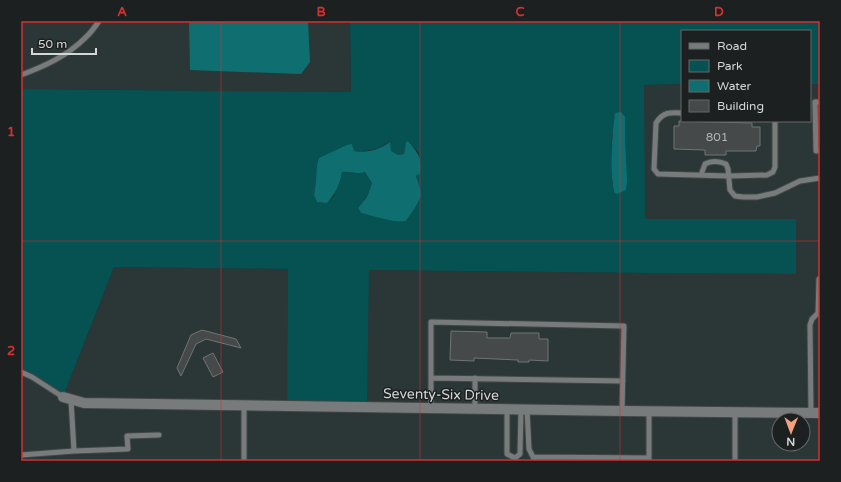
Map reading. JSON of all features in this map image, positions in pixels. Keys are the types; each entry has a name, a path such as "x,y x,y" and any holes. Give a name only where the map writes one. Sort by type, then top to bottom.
{"street":[{"name":"Seventy-Six Drive","path":"67,398 84,403 622,411 816,412"}],"lane":[{"path":"21,75 38,69 60,58 86,38 99,21"},
{"path":"820,102 815,102 816,150 820,150"},
{"path":"681,112 669,112 659,118 656,123 654,169 658,174 729,176 767,174 773,172 775,167 775,122"},
{"path":"701,175 705,164 710,161 726,164 728,169 730,190 735,196 743,198 775,193 800,181 820,178"},
{"path":"816,412 810,325 812,319 819,313 820,279"},
{"path":"431,408 431,322 624,326 622,411"},
{"path":"21,372 67,398 74,451"},
{"path":"431,378 623,381"},
{"path":"475,378 475,408"},
{"path":"244,405 244,461"},
{"path":"507,409 507,454 515,460 520,454 524,409"},
{"path":"524,409 529,449 534,459 649,459 649,410"},
{"path":"735,412 735,461"},
{"path":"21,455 128,449 127,436 159,435"}],"shaded area":[{"path":"21,21 350,21 351,92 21,89"},
{"path":"681,84 681,122 811,122 811,84 820,84 820,461 21,461 21,372 63,397 114,267 644,273 644,85"}],"green space":[{"path":"350,21 820,21 820,84 811,84 811,30 681,30 681,84 644,85 645,219 796,219 796,274 369,270 367,407 287,406 288,269 114,267 63,397 21,372 21,89 351,92","holes":["625,118 625,140 614,192 611,155 612,135","408,141 419,153 416,176 420,190 418,203 406,221 402,222 361,213 358,208 367,197 372,183 365,172 342,172 334,196 327,203 317,202 314,195 316,181 354,151 372,150 389,142 391,151 398,155 404,154"]}],"water":[{"path":"189,21 308,21 310,62 301,74 190,70"},
{"path":"621,112 625,117 627,180 626,190 617,194 614,192 612,182 612,152 615,113"},
{"path":"408,141 417,152 420,159 420,173 416,176 421,193 416,206 406,221 402,222 390,220 361,213 358,208 367,197 372,183 365,172 342,172 337,189 327,203 317,202 314,195 319,158 347,145 352,144 354,151 364,152 377,149 390,142 391,151 398,155 404,154 406,142"}],"building":[{"path":"679,121 752,123 752,127 760,127 760,146 757,146 756,151 726,151 726,155 705,155 705,150 674,149 674,126 679,126"},
{"path":"202,330 236,339 241,348 206,339 196,344 181,376 177,368 191,335"},
{"path":"451,331 487,332 487,338 510,338 511,333 539,333 539,339 548,339 548,361 529,360 529,362 518,362 518,360 474,358 474,361 450,360"},
{"path":"213,353 223,372 213,377 203,358"}]}
